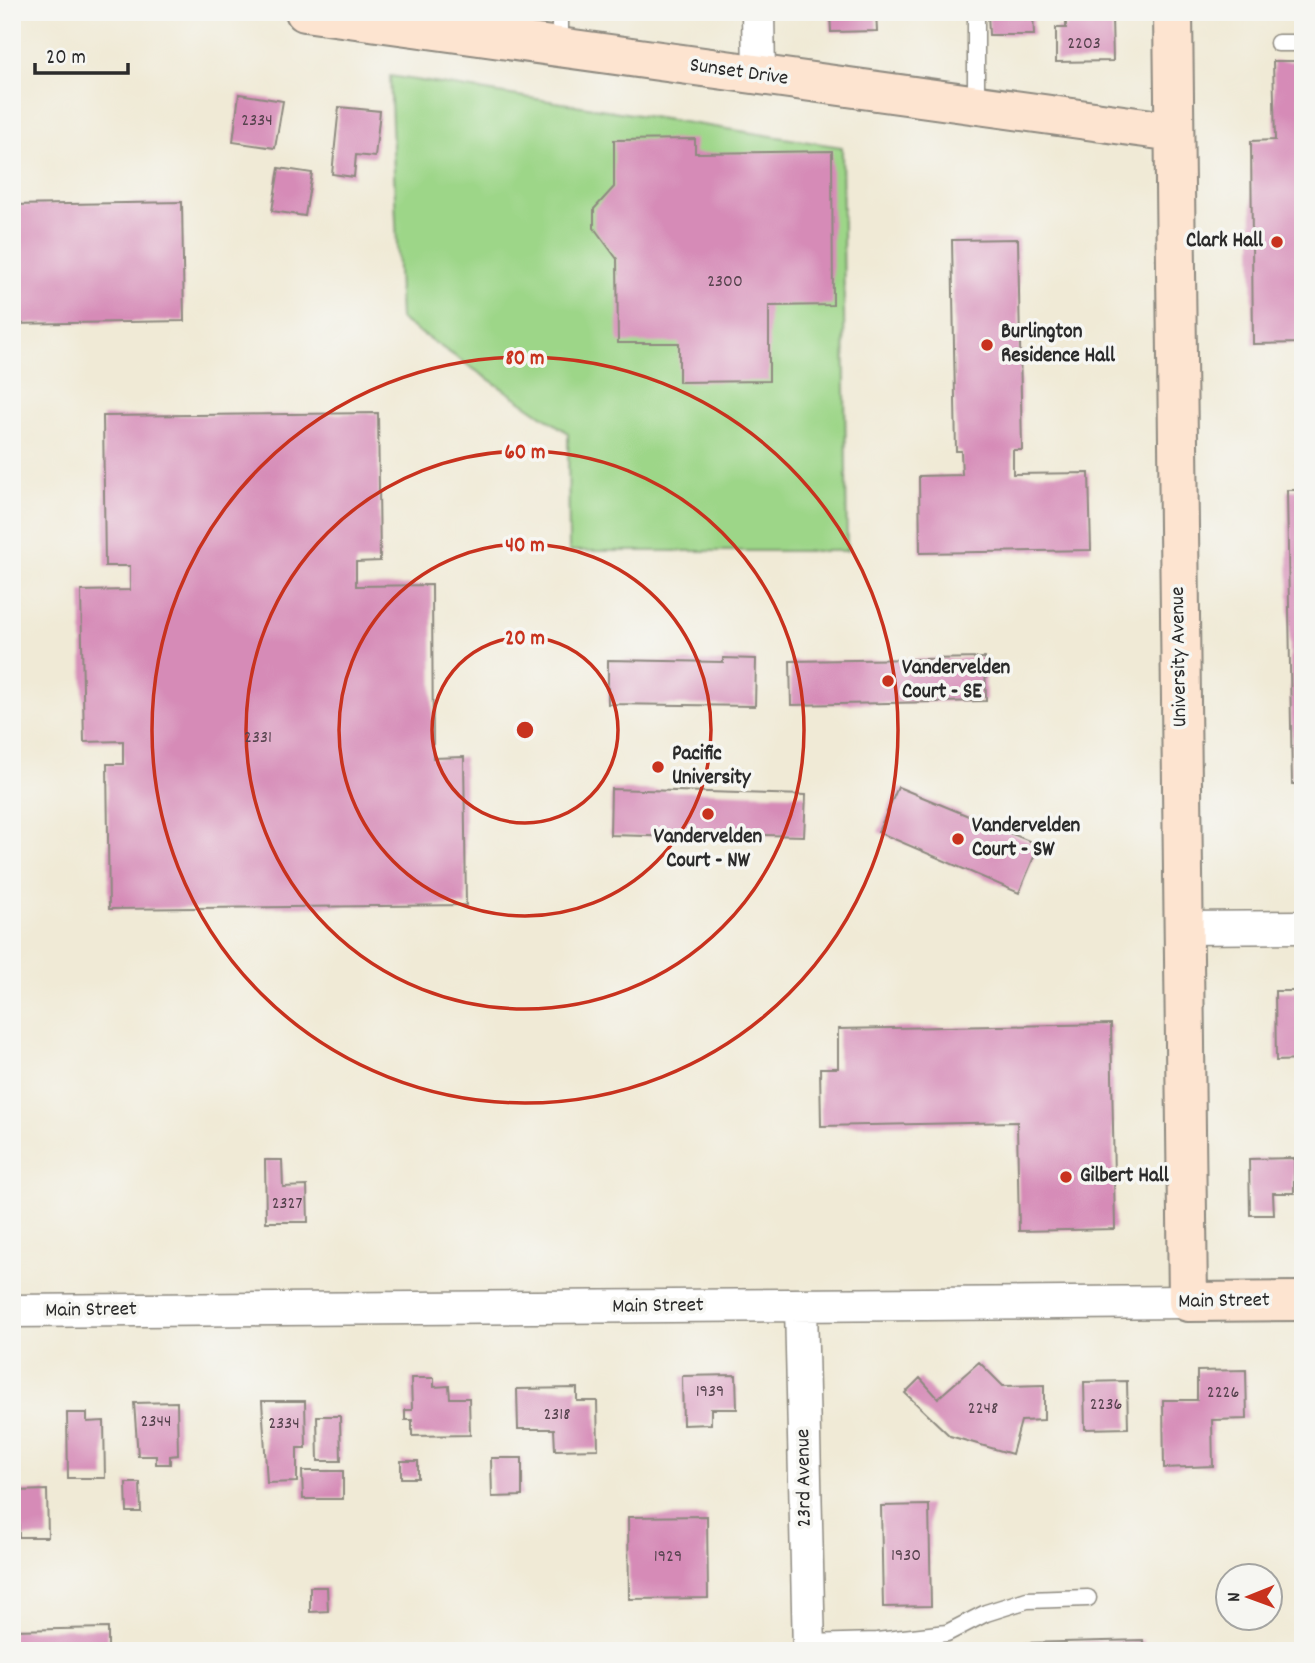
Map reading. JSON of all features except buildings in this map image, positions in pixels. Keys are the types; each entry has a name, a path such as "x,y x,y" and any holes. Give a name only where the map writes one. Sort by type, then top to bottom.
{"street":[{"name":"Sunset Drive","path":"305,12 560,30 759,76 1174,132"},
{"path":"758,12 759,76"},
{"name":"University Avenue","path":"1172,12 1188,1302"},
{"path":"1184,928 1303,927"},
{"name":"Main Street","path":"12,1311 1303,1301"},
{"name":"23rd Avenue","path":"801,1306 809,1647"}],"lane":[{"path":"976,12 976,106"},
{"path":"1278,43 1303,43"},
{"path":"809,1647 947,1633 986,1613 1027,1600 1088,1598"}],"green space":[{"path":"390,76 842,147 847,551 569,551 568,433 400,319"}],"place":[{"name":"Clark Hall","path":"1277,242"},
{"name":"Burlington Residence Hall","path":"987,345"},
{"name":"Vandervelden Court - SE","path":"888,681"},
{"name":"Pacific University","path":"658,767"},
{"name":"Vandervelden Court - NW","path":"708,814"},
{"name":"Vandervelden Court - SW","path":"958,839"},
{"name":"Gilbert Hall","path":"1066,1177"}]}
